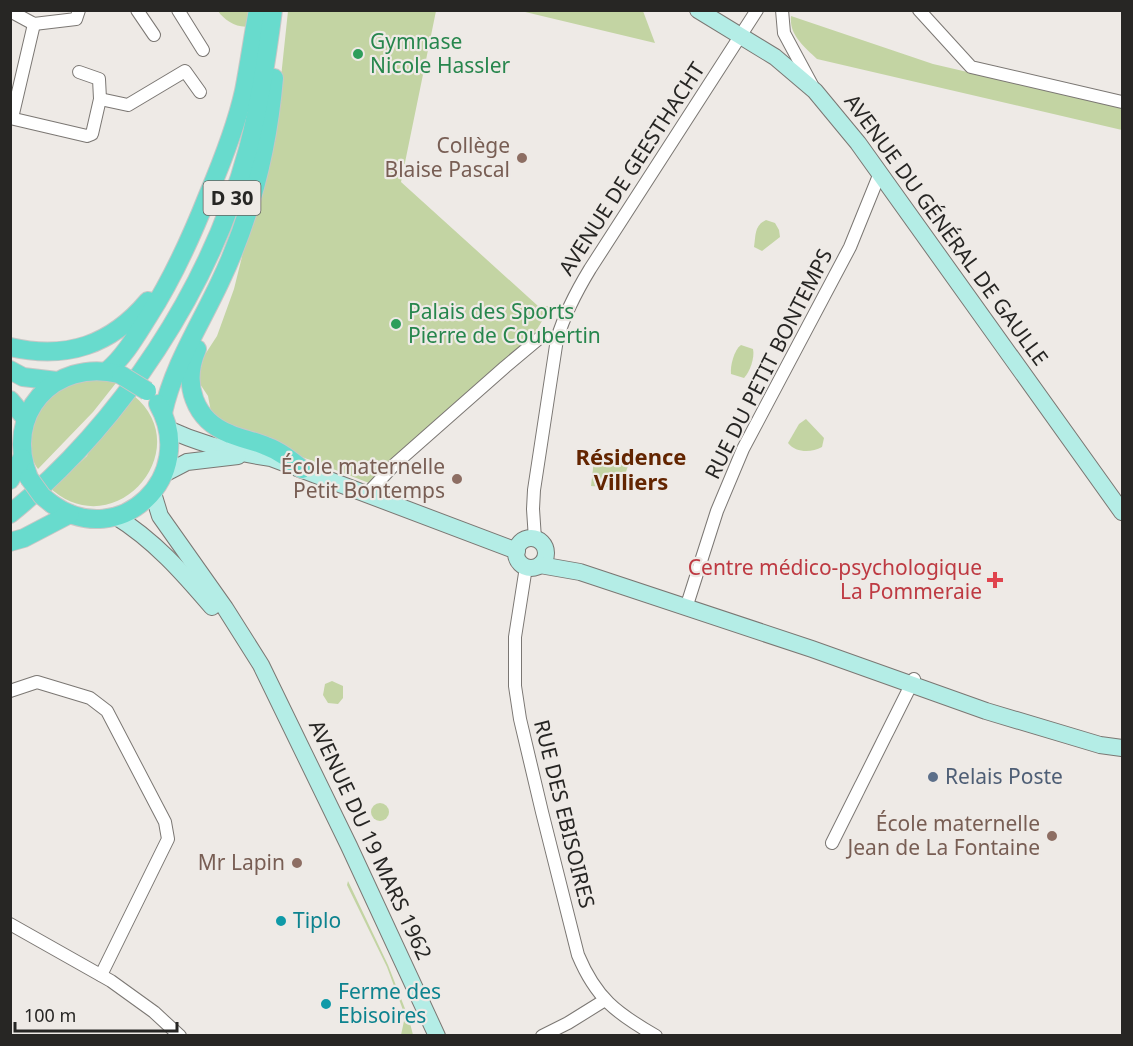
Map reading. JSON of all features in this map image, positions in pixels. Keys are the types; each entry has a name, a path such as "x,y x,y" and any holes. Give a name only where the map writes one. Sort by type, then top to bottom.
{"main road":[{"path":"114,373 118,362 165,290 182,258 218,172 243,93 258,10"},
{"name":"D 30","path":"10,503 64,452 120,387 138,364 171,312 199,258 240,148 254,94 266,10"},
{"name":"D 30","path":"10,514 53,476 128,391 177,315 207,260 230,203 247,151 260,98 273,10"},
{"path":"280,10 271,116 259,174 222,279 167,391 165,421 170,452 164,474 153,493 139,505 115,516 93,519 70,514 52,504 42,496 29,478 22,458 22,431 38,397 57,381 81,372 114,373 147,391 165,421 188,437 248,455 272,458 517,551"},
{"name":"AVENUE DU GÉNÉRAL DE GAULLE","path":"698,10 775,57 815,91 880,173 1122,512"},
{"path":"10,347 38,352 71,350 105,337 135,316 155,292 218,172"},
{"path":"222,279 221,294 191,364 190,379 193,396 202,414 214,426 231,435 266,446 285,455 302,469"},
{"path":"10,370 23,377 57,381"},
{"path":"10,400 26,419"},
{"path":"164,474 187,462 248,455"},
{"path":"10,480 22,458"},
{"name":"AVENUE DU 19 MARS 1962","path":"153,493 160,516 225,608 261,665 437,1035"},
{"path":"15,543 70,514"},
{"name":"AVENUE DU 19 MARS 1962","path":"115,516 140,532 173,561 261,665"},
{"path":"538,562 543,544 535,539 521,542 517,551 519,561 538,562 580,572 812,649 884,667 913,681 1048,731 1100,745 1122,748"},
{"path":"913,681 1052,720 1101,740 1122,742"}],"street":[{"path":"10,11 34,24 76,19 79,10"},
{"path":"178,10 203,50"},
{"name":"AVENUE DE GEESTHACHT","path":"535,539 534,490 557,339 564,316 574,295 757,10"},
{"path":"782,10 784,33 815,91"},
{"path":"919,10 971,67 1122,102"},
{"path":"143,13 154,35"},
{"path":"34,24 11,118 87,136 92,134 100,99 99,79 79,72"},
{"path":"100,99 128,105 186,71 200,92"},
{"name":"RUE DU PETIT BONTEMPS","path":"687,608 717,511 743,449 850,247 880,173"},
{"path":"366,495 395,464 504,367 542,336 557,339"},
{"name":"RUE DES EBISOIRES","path":"538,562 515,637 515,686 520,719 578,955 587,976 605,1000 623,1017 656,1035"},
{"path":"832,843 913,681"},
{"path":"10,691 36,682 90,698 107,711 165,822 168,839 101,975"},
{"path":"10,924 101,975 153,1012 180,1035"},
{"path":"542,1035 568,1023 605,1000"}],"green space":[{"path":"218,11 253,11 251,26 232,23"},
{"path":"288,11 436,11 401,182 538,306 551,306 533,336 369,483 279,448 221,444 216,438 208,396 200,384 200,371 204,356 217,336 234,289 277,115"},
{"path":"521,11 643,11 655,43"},
{"path":"791,16 933,64 1122,108 1122,130 817,59 795,35"},
{"path":"766,220 775,223 780,237 762,251 754,247 757,228"},
{"path":"741,345 753,349 752,364 744,378 731,374 733,358"},
{"path":"105,379 116,383 93,412 38,469 32,457 30,444 36,418 43,406 53,395 76,381"},
{"path":"133,395 151,417 157,441 153,464 140,484 121,499 98,506 73,502 48,486 59,474 74,468 87,456 98,433"},
{"path":"806,419 824,438 822,447 804,451 795,449 788,443 799,424"},
{"path":"621,454 631,456 621,488 591,486 594,460"},
{"path":"332,681 343,686 343,698 338,704 328,703 323,695 325,684"},
{"path":"380,803 386,806 389,812 386,818 380,821 374,818 371,812 374,806"},
{"path":"348,881 388,965 413,1035 401,1035 404,1021 403,1010 387,967 347,885"}],"place":[{"name":"Gymnase Nicole Hassler","path":"358,54"},
{"name":"Collège Blaise Pascal","path":"522,158"},
{"name":"Palais des Sports Pierre de Coubertin","path":"396,324"},
{"name":"École maternelle Petit Bontemps","path":"457,479"},
{"name":"Centre médico-psychologique La Pommeraie","path":"995,580"},
{"name":"Relais Poste","path":"933,777"},
{"name":"École maternelle Jean de La Fontaine","path":"1052,836"},
{"name":"Mr Lapin","path":"297,863"},
{"name":"Tiplo","path":"281,921"},
{"name":"Ferme des Ebisoires","path":"326,1004"}],"district":[{"name":"Résidence Villiers","path":"631,470"}]}
